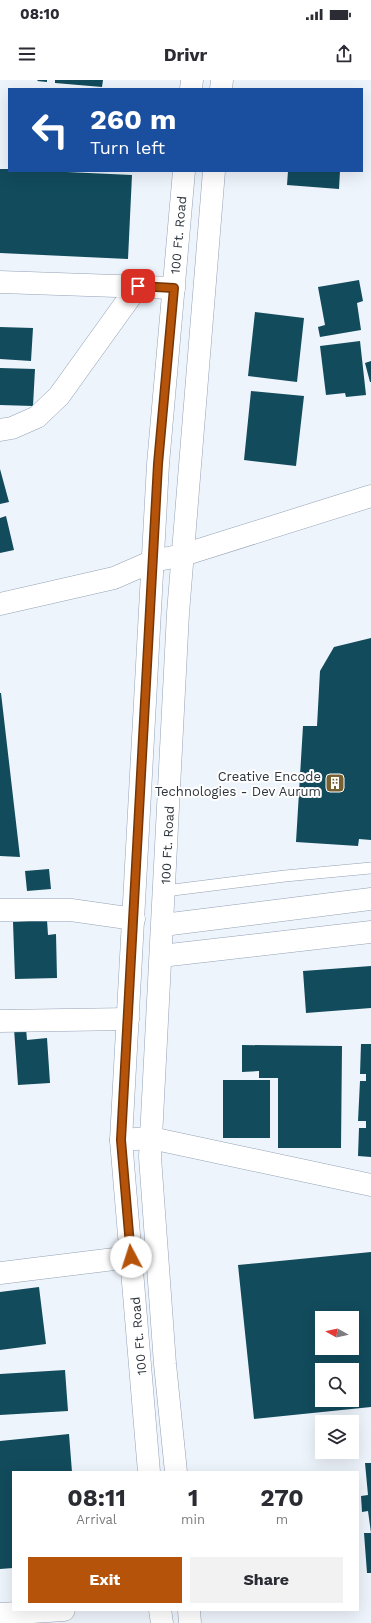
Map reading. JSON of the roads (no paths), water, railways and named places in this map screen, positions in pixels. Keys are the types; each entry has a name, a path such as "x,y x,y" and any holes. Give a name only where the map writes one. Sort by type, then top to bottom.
{"main road":[{"name":"100 Ft. Road","path":"149,1471 121,1140 158,464 184,172"},
{"name":"100 Ft. Road","path":"176,1471 162,1324 150,1157 165,891 178,613 214,172"},
{"path":"0,282 174,288"},
{"path":"0,430 12,428 37,416 59,396 138,286"},
{"path":"0,604 114,578 153,561 183,555 371,496"},
{"path":"163,925 371,899"},
{"path":"0,910 72,910 134,919"},
{"path":"161,956 371,932"},
{"path":"0,1021 128,1019"},
{"path":"121,1140 151,1138 371,1185"},
{"path":"0,1273 131,1257"},
{"path":"0,1614 48,1611"},
{"path":"160,1611 162,1623"},
{"path":"189,1611 190,1623"}],"lane":[{"path":"165,891 285,876 371,868"}],"place":[{"name":"Creative Encode Technologies - Dev Aurum","path":"335,783"}]}
